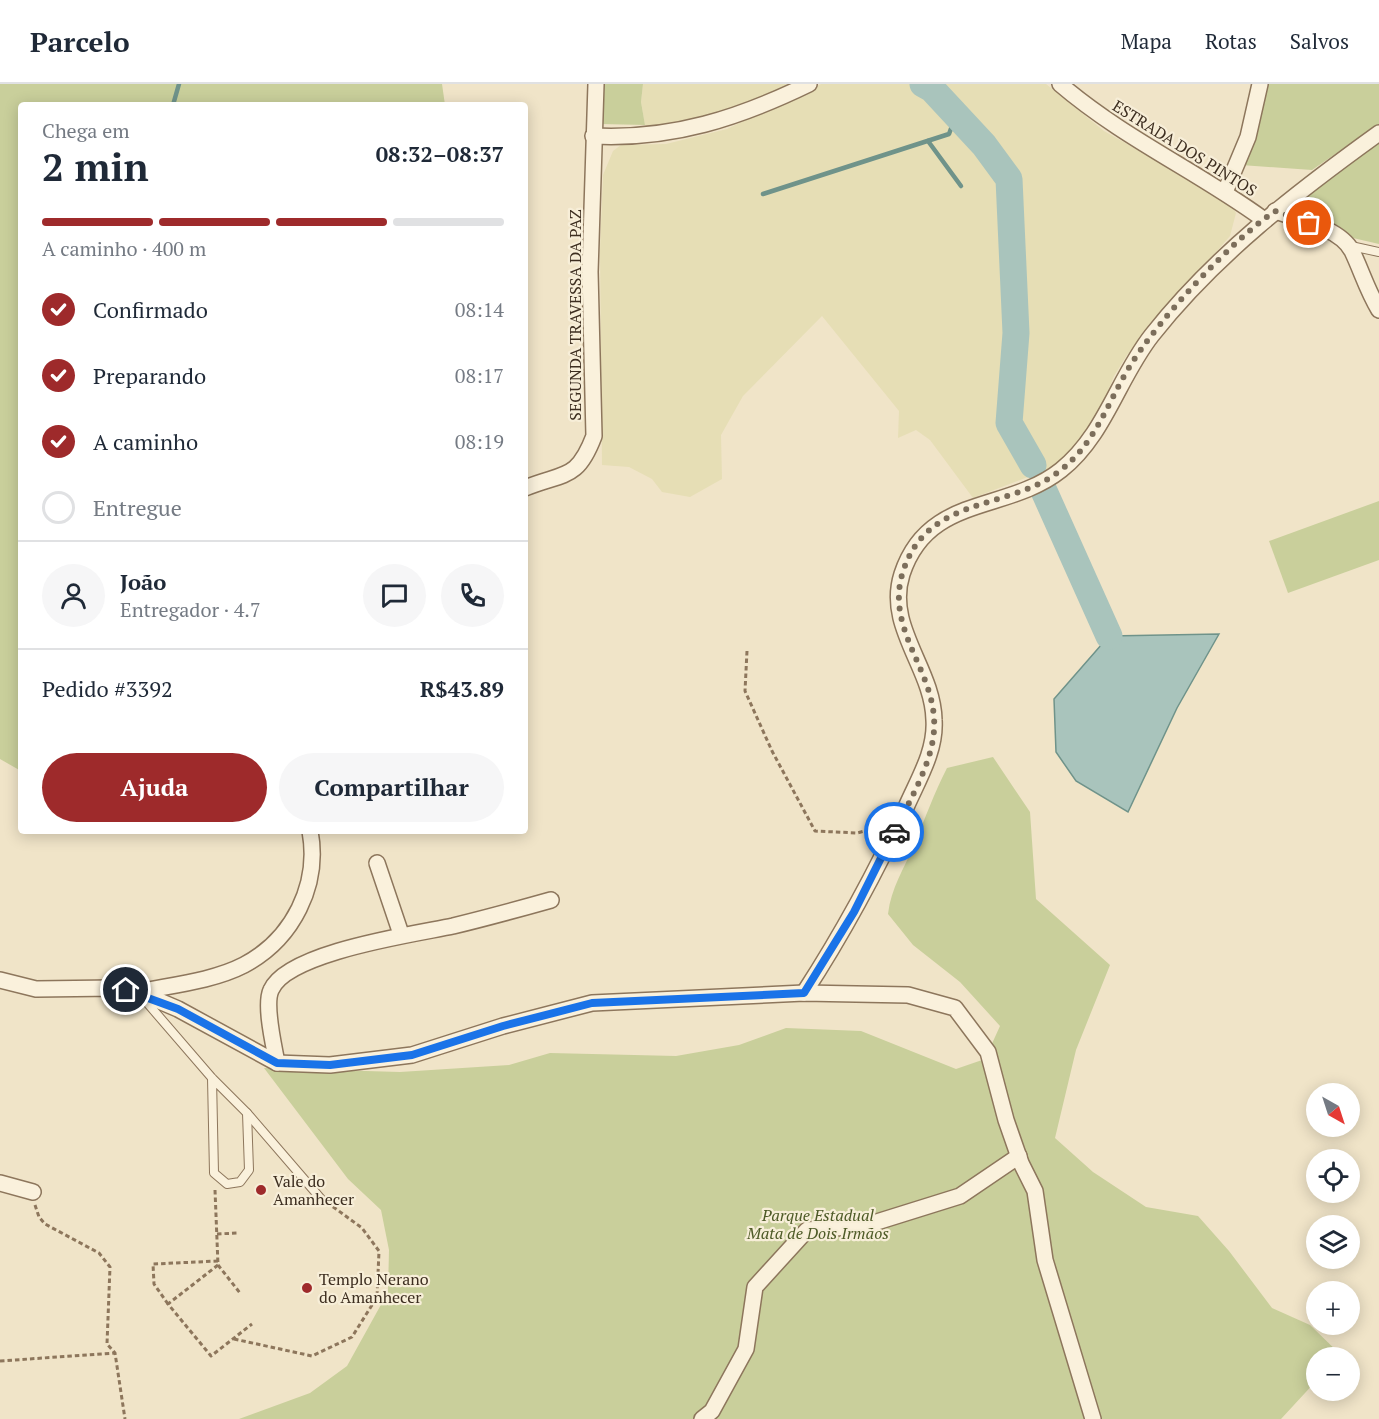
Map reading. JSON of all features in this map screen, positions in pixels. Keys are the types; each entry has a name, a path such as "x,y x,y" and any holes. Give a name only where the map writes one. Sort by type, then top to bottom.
{"street":[{"path":"596,84 593,136 632,138 665,134 716,123 768,104 809,84"},
{"name":"ESTRADA DOS PINTOS","path":"1060,84 1132,139 1225,192 1269,215 1326,228 1345,244"},
{"path":"1225,192 1248,137 1260,84"},
{"path":"804,993 854,912 929,756 934,720 932,699 901,622 897,596 902,574 913,550 928,531 951,514 1030,488 1060,471 1080,452 1102,422 1130,366 1152,335 1226,255 1269,215 1379,133"},
{"name":"SEGUNDA TRAVESSA DA PAZ","path":"528,487 573,471 585,457 594,436 590,272 593,136"},
{"path":"1345,244 1351,249 1365,287 1379,310"},
{"path":"138,992 225,973 244,965 268,950 288,929 302,904 310,880 313,859 310,834"},
{"path":"377,863 401,934"},
{"path":"277,1063 269,1001 271,988 280,978 342,949 401,934 450,926 552,900"},
{"path":"0,980 36,989 114,988 138,992 178,1009 277,1063 330,1065 412,1055 503,1026 592,1003 804,993 908,995 955,1008 988,1052 1006,1120 1035,1191 1045,1260 1093,1419"},
{"path":"702,1419 712,1411 746,1349 755,1287 807,1230 864,1226 960,1196 1019,1156"},
{"path":"0,1184 33,1192"}],"lane":[{"path":"1345,244 1379,252"},
{"path":"138,992 322,1200"},
{"path":"212,1078 214,1173 226,1184 240,1182 249,1170 247,1113"}],"path":[{"path":"747,651 745,691 772,751 816,831 857,833 899,822"},
{"path":"215,1190 218,1263 240,1293"},
{"path":"33,1192 39,1217 45,1224 99,1253 110,1267 107,1344 115,1353 125,1419"},
{"path":"234,1339 312,1356 352,1337 377,1297 379,1251 362,1228 322,1200"},
{"path":"217,1234 237,1233"},
{"path":"218,1263 153,1264 153,1284 211,1356 252,1324"},
{"path":"168,1304 218,1263"},
{"path":"0,1361 115,1353"}],"shaded area":[{"path":"643,84 792,84 709,117 654,129 645,125 641,102"},
{"path":"821,84 1046,84 1104,131 1228,201 1236,213 1230,236 1127,355 1114,376 1100,411 1079,445 1057,466 973,498 930,440 916,430 898,438 899,411 822,316 743,396 721,435 722,479 690,497 662,492 652,479 629,467 602,465 600,250 603,175 613,151 621,145 666,144 727,129"}],"green space":[{"path":"0,84 442,84 445,102 18,102 18,769 0,759"},
{"path":"604,84 643,84 641,102 645,125 601,124"},
{"path":"1268,84 1379,84 1379,124 1312,170 1241,165"},
{"path":"1379,137 1379,244 1340,235 1298,208 1281,208"},
{"path":"1379,501 1379,560 1288,593 1269,541"},
{"name":"Parque Estadual Mata de Dois Irmãos","path":"993,757 1030,812 1036,899 1110,965 1076,1050 1055,1138 1093,1172 1146,1207 1198,1216 1229,1251 1272,1308 1306,1323 1306,1335 1320,1335 1333,1347 1306,1347 1306,1392 1281,1419 239,1419 310,1393 347,1366 388,1292 389,1250 381,1210 348,1179 264,1068 400,1072 509,1065 550,1053 676,1056 739,1045 786,1028 861,1031 956,1069 985,1059 1000,1026 960,982 913,945 888,914 895,887 947,768"}],"water":[{"path":"1219,634 1177,708 1128,812 1076,781 1056,752 1054,699 1109,636"}],"waterway":[{"path":"174,102 179,84"},
{"path":"923,84 932,89 984,145 1009,179 1016,333 1009,423 1033,465"},
{"path":"763,194 949,134 956,115"},
{"path":"928,141 961,186"},
{"path":"1044,491 1109,636"}],"way so far":[{"path":"894,832 929,756 933,740 932,699 901,622 897,596 902,574 913,550 928,531 951,514 1030,488 1060,471 1080,452 1102,422 1130,366 1152,335 1226,255 1263,219 1275,211 1309,223"}],"place":[{"name":"Vale do Amanhecer","path":"261,1190"},
{"name":"Templo Nerano do Amanhecer","path":"307,1288"}],"route":[{"path":"126,990 138,992 178,1009 277,1063 330,1065 412,1055 503,1026 592,1003 804,993 854,912 894,832"}]}
